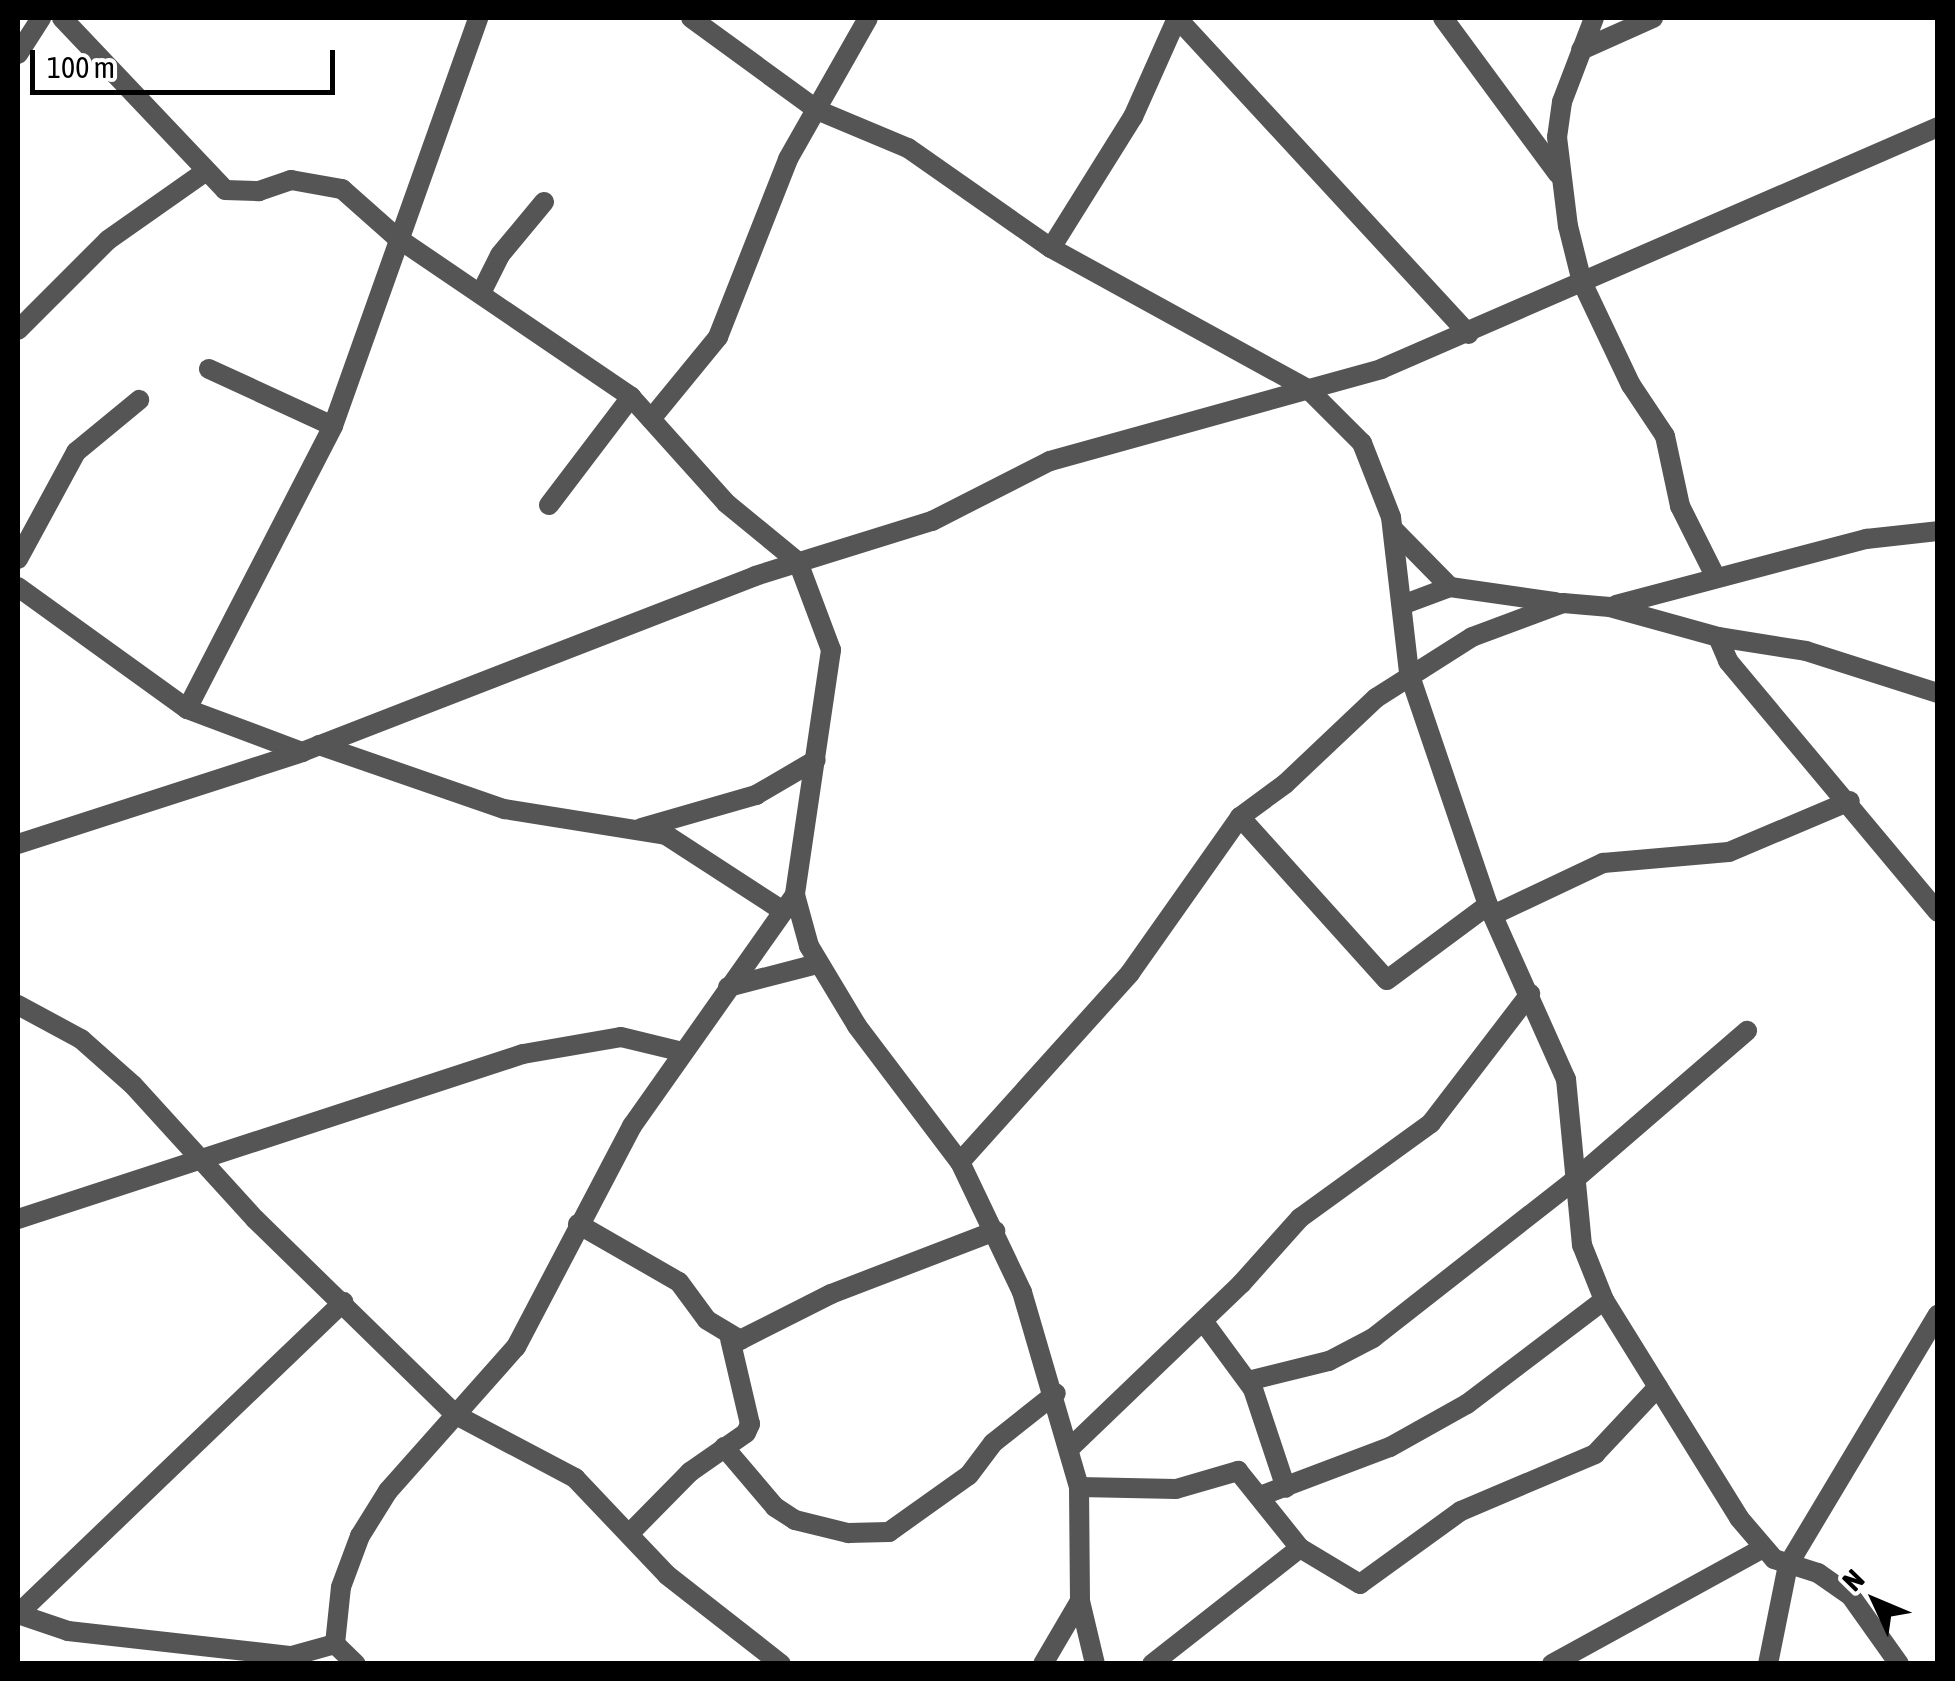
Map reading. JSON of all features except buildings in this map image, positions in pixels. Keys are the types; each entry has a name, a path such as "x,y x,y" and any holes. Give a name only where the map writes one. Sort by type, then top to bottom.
{"street":[{"path":"18,54 41,18"},
{"path":"62,18 225,190 240,193 291,180 329,184 396,237 631,397 726,503 798,562 831,650 816,760 789,903 680,1051 578,1224 516,1346 388,1491 360,1536 344,1574 335,1644"},
{"path":"186,709 333,426 372,330 396,237 478,18"},
{"path":"691,18 817,110 908,148 1051,248 1309,390 1362,442 1393,529 1409,674 1491,910 1566,1079 1582,1245 1604,1300 1763,1548 1788,1565 1837,1583 1900,1664"},
{"path":"651,420 718,336 768,204 868,18"},
{"path":"1051,248 1133,116 1177,18 1469,334"},
{"path":"1443,18 1560,176"},
{"path":"1594,18 1562,102 1560,176 1582,282 1630,385 1665,436 1680,506 1716,578"},
{"path":"1581,50 1653,18"},
{"path":"18,844 311,748 798,562 932,521 1050,460 1309,390 1469,334 1938,127"},
{"path":"18,330 108,240 206,171"},
{"path":"481,293 500,255 544,202"},
{"path":"209,369 333,426"},
{"path":"549,506 631,397"},
{"path":"18,560 76,452 139,400"},
{"path":"1393,529 1450,588"},
{"path":"1610,607 1866,539 1938,531"},
{"path":"18,587 186,709 504,809 666,834 789,903 817,964 960,1162 996,1231 1056,1394 1071,1447 1079,1487 1080,1601 1095,1664"},
{"path":"1402,605 1450,588 1610,607 1718,637 1806,652 1938,692"},
{"path":"960,1162 1130,974 1240,817 1409,674 1472,637 1564,604"},
{"path":"1718,637 1728,660 1850,801 1938,912"},
{"path":"639,828 756,795 816,760"},
{"path":"1240,817 1388,980 1491,910 1603,863 1729,852 1850,801"},
{"path":"728,987 817,964"},
{"path":"1071,1447 1204,1321 1300,1218 1431,1124 1530,994"},
{"path":"18,1005 80,1040 207,1159 255,1219 456,1415 555,1464 630,1533 667,1575 781,1664"},
{"path":"1248,1381 1329,1361 1373,1338 1573,1181 1747,1031"},
{"path":"18,1219 586,1039 621,1037 680,1051"},
{"path":"578,1224 678,1282 730,1339 750,1424 690,1472 630,1533"},
{"path":"730,1339 740,1340 831,1294 996,1231"},
{"path":"1260,1496 1390,1447 1467,1404 1604,1300"},
{"path":"335,1644 290,1660 68,1631 18,1614 343,1302"},
{"path":"1768,1664 1788,1565 1938,1314"},
{"path":"1204,1321 1248,1381 1286,1488"},
{"path":"1079,1487 1176,1489 1238,1471 1300,1548 1360,1584 1461,1511 1595,1454 1658,1387"},
{"path":"724,1447 775,1507 795,1520 848,1533 890,1532 969,1475 993,1442 1056,1394"},
{"path":"1152,1664 1300,1548"},
{"path":"1552,1664 1763,1548"},
{"path":"1043,1664 1080,1601"},
{"path":"335,1644 356,1664"}]}
